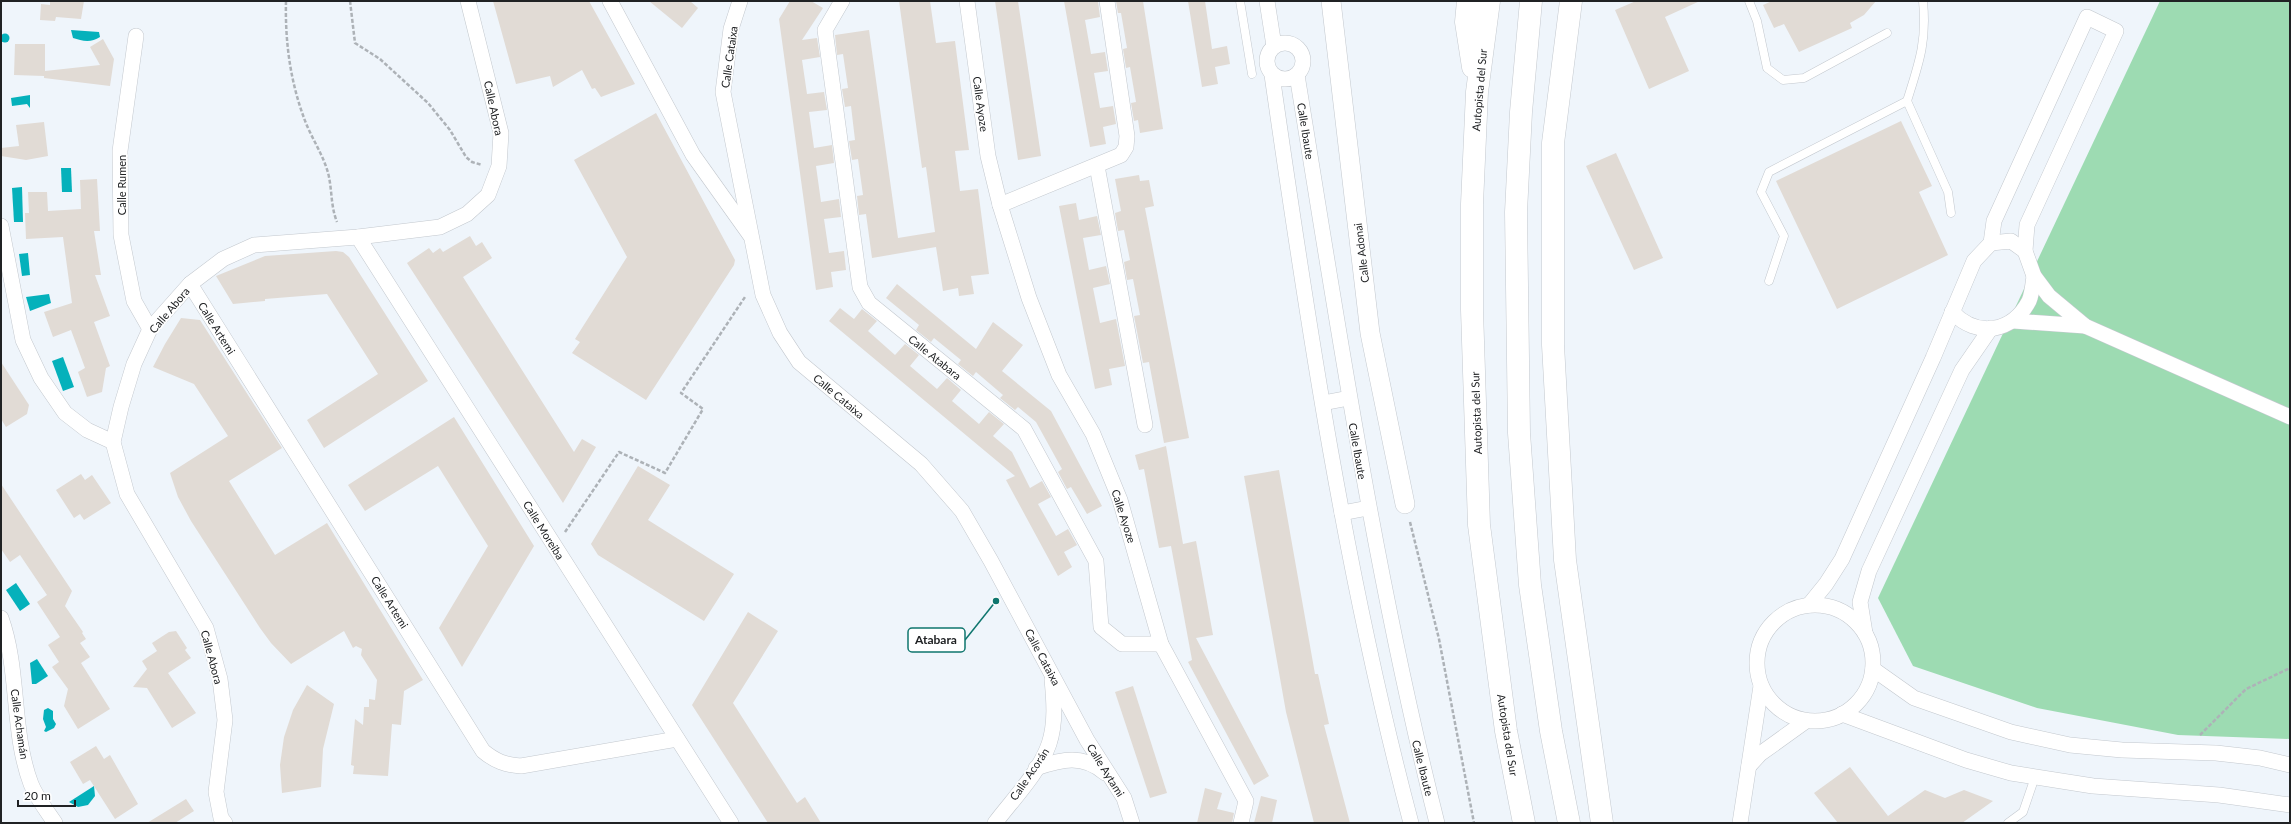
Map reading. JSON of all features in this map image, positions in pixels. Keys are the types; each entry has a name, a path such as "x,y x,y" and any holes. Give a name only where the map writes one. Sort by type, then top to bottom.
{"highway":[{"path":"1468,1 1466,22 1477,92"},
{"name":"Autopista del Sur","path":"1488,1 1477,92 1472,204 1472,310 1479,525 1506,731 1524,823"},
{"path":"1531,1 1521,112 1516,212 1519,433 1530,585 1551,731 1569,823"},
{"path":"1571,1 1553,143 1553,345 1566,560 1602,823"},
{"path":"1553,143 1583,1"}],"street":[{"name":"Calle Abora","path":"225,823 221,818 216,792 225,720 220,679 206,628 127,494 114,442 121,407 134,364 150,329 190,284 223,259 254,245 358,237 440,227 467,214 488,195 499,166 501,133 468,1"},
{"path":"610,1 693,155 754,241"},
{"name":"Calle Cataixa","path":"740,1 731,29 723,92 754,241 763,294 780,333 799,362 921,464 962,511 1087,740"},
{"name":"Calle Atabara","path":"842,1 825,30 860,287 869,303 1024,429 1096,561 1101,628 1122,644 1161,644"},
{"name":"Calle Ayoze","path":"967,1 988,156 1000,205 1029,298 1059,375 1093,434 1120,500 1161,644 1246,801 1241,823"},
{"path":"1000,205 1121,155 1126,147 1127,136 1107,1"},
{"path":"1267,1 1274,46"},
{"name":"Calle Adonai","path":"1331,1 1370,333 1405,504"},
{"path":"1809,605 1826,584 1842,559 1974,261 1991,243 1994,222 2087,17 2116,31 2036,204 2028,225 2025,251 2034,276 2049,296 2085,326 2290,417"},
{"name":"Calle Rumen","path":"136,36 120,151 121,235 134,301 150,329"},
{"path":"1272,75 1282,80 1290,79 1297,75 1302,69 1303,61 1300,51 1293,45 1285,43 1274,46 1269,53 1267,64 1272,75 1323,403 1342,513 1384,721 1410,823"},
{"name":"Calle Ibaute","path":"1297,75 1368,508 1410,715 1437,823"},
{"path":"1097,166 1145,425"},
{"path":"1,226 23,340 41,378 65,413 87,430 114,442"},
{"name":"Calle Moreiba","path":"358,237 731,823"},
{"path":"1991,243 2011,241 2025,251"},
{"path":"2014,321 2029,300 2034,276"},
{"name":"Calle Artemi","path":"190,284 483,751 494,760 505,765 521,766 677,738"},
{"path":"1952,312 1961,321 1973,327 2001,327 2014,321 2085,326"},
{"path":"1761,686 1772,703 1788,715 1806,721 1825,721 1842,714 1857,703 1868,688 1873,670 1872,651 1865,634 1860,602 1869,571 1962,370 1991,328"},
{"path":"1323,403 1349,398"},
{"path":"1342,513 1368,508"},
{"path":"1740,823 1750,766 1761,686 1757,667 1759,647 1768,629 1783,615 1809,605 1825,606 1838,610 1853,619 1865,634"},
{"name":"Calle Achamán","path":"1,618 8,639 23,753 31,784 55,823"},
{"path":"1873,670 1914,698 2011,732 2078,746 2122,750 2196,752 2260,758 2290,764"},
{"name":"Calle Acorán","path":"995,823 1036,768 1049,744 1055,708 1051,672"},
{"path":"1842,714 1966,760 2011,773 2093,786 2220,795 2290,805"},
{"path":"1750,766 1760,754 1806,721"},
{"name":"Calle Aytami","path":"1087,740 1115,782 1130,821"},
{"path":"1036,768 1058,760 1082,761 1094,764 1115,782"}],"lane":[{"path":"1240,1 1252,74"},
{"path":"1749,1 1758,21 1767,68 1783,80 1804,78 1887,33"},
{"path":"1923,1 1925,20 1924,48 1907,101 1948,192 1951,213"},
{"path":"1769,281 1784,236 1761,192 1768,172 1907,101"},
{"path":"2008,823 2023,812 2035,777"}],"path":[{"path":"286,1 285,26 289,63 304,118 329,176 332,209 342,238"},
{"path":"350,1 355,43 380,59 428,103 450,130 472,162 479,163 496,173"},
{"path":"554,547 619,452 665,473 703,409 681,393 760,275"},
{"path":"1405,504 1439,639 1474,823"},
{"path":"2196,752 2199,736 2246,689 2290,668"}],"green space":[{"path":"2160,1 2290,1 2290,739 2178,735 2037,708 1913,666 1878,598"}],"water":[{"path":"71,30 99,32 100,37 90,41 80,40 73,38"},
{"path":"3,34 7,34 9,38 7,42 3,42 1,40 1,36"},
{"path":"30,95 30,108 27,104 12,106 11,98"},
{"path":"61,168 71,168 72,192 62,192"},
{"path":"22,187 23,222 14,222 12,188"},
{"path":"28,253 30,275 22,276 19,254"},
{"path":"49,294 51,303 30,311 26,297"},
{"path":"63,357 74,387 63,391 52,361"},
{"path":"16,583 30,604 20,611 6,590"},
{"path":"37,659 48,676 36,684 32,684 30,663"},
{"path":"48,708 53,711 53,719 56,724 54,728 46,732 44,731 46,727 43,719 44,710"},
{"path":"94,786 95,796 88,805 78,807 69,802"}],"building":[{"path":"50,1 84,1 81,19 56,17 55,21 40,20 41,4 50,5"},
{"path":"493,1 589,1 635,84 601,97 595,88 592,89 582,70 553,87 550,76 516,84"},
{"path":"649,1 690,1 698,8 682,28"},
{"path":"790,1 811,1 823,8 802,40 817,38 820,57 802,60 807,94 824,92 827,110 809,112 814,148 832,145 834,163 816,166 821,202 839,199 841,217 824,219 829,253 844,251 846,270 831,272 833,287 816,290 779,19"},
{"path":"899,1 930,1 936,43 955,41 969,150 955,151 960,191 978,189 989,274 971,276 974,294 959,296 958,288 943,291 936,247 872,258 866,214 859,215 857,196 863,195 858,159 852,160 849,141 855,140 851,106 845,107 842,89 848,88 843,54 837,55 835,35 869,30 898,238 935,232 926,167 922,168"},
{"path":"995,1 1018,1 1041,156 1018,160"},
{"path":"1064,1 1098,1 1100,17 1085,20 1091,54 1105,52 1108,71 1094,73 1100,108 1113,106 1116,124 1103,127 1106,144 1090,147"},
{"path":"1116,1 1143,1 1163,129 1140,133 1138,120 1134,121 1131,103 1136,102 1130,67 1126,68 1123,49 1127,48 1121,13 1118,13"},
{"path":"1188,1 1205,1 1212,49 1227,46 1230,64 1215,67 1218,84 1202,87"},
{"path":"1636,1 1700,1 1665,17 1689,71 1649,89 1615,10"},
{"path":"1772,1 1876,1 1864,15 1850,23 1852,28 1799,52 1784,24 1774,28 1763,5"},
{"path":"103,39 114,59 110,86 44,78 44,76 14,75 15,44 45,44 45,71 100,65 90,47"},
{"path":"656,113 735,260 734,265 646,400 572,353 580,342 575,339 627,257 574,160"},
{"path":"1901,121 1932,186 1919,192 1948,255 1837,309 1776,181"},
{"path":"44,122 48,156 26,160 1,156 1,148 19,146 16,125"},
{"path":"1616,153 1663,258 1634,270 1586,166"},
{"path":"1139,175 1140,181 1149,180 1154,206 1145,208 1189,438 1164,443 1149,362 1143,363 1134,316 1140,315 1133,279 1127,280 1124,262 1130,260 1124,230 1118,231 1115,213 1121,211 1115,179"},
{"path":"97,179 100,231 94,231 101,275 95,275 110,316 94,322 110,366 106,368 102,392 87,397 78,372 85,368 71,330 53,337 44,312 72,303 63,237 26,239 25,213 29,213 28,192 47,192 48,211 81,209 80,180"},
{"path":"1076,203 1079,220 1097,216 1101,235 1083,238 1089,270 1106,266 1110,284 1093,288 1100,323 1116,319 1125,366 1109,369 1112,385 1095,389 1059,206"},
{"path":"470,236 476,246 482,242 492,258 463,277 574,452 582,439 596,447 563,503 407,263 429,248 433,253 440,248 443,252"},
{"path":"336,251 343,252 349,257 428,381 324,448 307,420 378,374 327,294 265,299 265,301 233,304 216,276 265,256"},
{"path":"897,284 976,349 993,322 1023,345 1002,371 1051,411 1102,506 1087,514 1071,487 1067,489 1058,472 1062,469 1036,422 1018,407 1015,410 1000,398 1003,395 976,372 973,376 958,364 961,360 934,338 931,342 916,330 919,325 886,298"},
{"path":"840,308 854,319 862,309 877,321 868,331 895,355 905,344 919,355 910,366 937,389 947,378 961,390 952,401 979,424 989,412 1004,424 993,436 1012,452 1030,488 1042,481 1051,497 1038,504 1056,536 1068,529 1077,545 1064,552 1072,567 1058,576 1006,480 1015,476 829,321"},
{"path":"181,318 200,320 282,448 229,481 275,555 327,523 423,680 404,691 401,725 392,724 388,776 353,774 354,766 351,765 355,719 363,725 364,707 369,707 369,699 375,700 377,680 361,655 362,649 356,646 353,648 344,631 291,664 271,643 260,628 191,521 178,497 170,473 228,436 194,384 153,367"},
{"path":"1,362 29,405 27,414 6,427 1,419"},
{"path":"454,417 534,546 462,667 439,628 488,546 438,466 365,511 348,485"},
{"path":"1166,446 1183,544 1196,541 1213,635 1196,638 1269,776 1254,785 1188,662 1192,660 1171,546 1159,548 1144,469 1139,470 1135,455"},
{"path":"638,466 670,485 648,520 734,574 704,621 598,555 591,544"},
{"path":"1279,470 1315,674 1318,674 1329,724 1324,725 1350,823 1314,823 1286,712 1244,476"},
{"path":"81,474 85,480 92,475 111,503 84,520 80,514 74,518 56,490"},
{"path":"1,484 72,591 65,606 83,632 82,633 86,639 80,643 90,657 81,663 110,709 78,729 64,706 68,689 52,667 59,662 48,645 60,637 37,602 47,595 20,555 10,562 1,549"},
{"path":"748,612 778,631 733,703 797,803 805,797 821,823 768,823 692,705"},
{"path":"176,631 187,648 185,650 191,658 168,673 196,713 172,728 147,688 133,687 147,669 142,661 157,651 152,643 169,632"},
{"path":"307,685 334,704 323,749 321,787 282,793 280,765 284,737 293,710"},
{"path":"1133,686 1167,793 1150,798 1115,692"},
{"path":"96,746 104,759 110,755 138,804 115,819 90,780 83,784 70,762"},
{"path":"1850,767 1888,816 1925,790 1945,798 1964,790 1993,801 1962,823 1838,823 1814,793"},
{"path":"1205,788 1222,793 1217,809 1234,813 1232,823 1197,823"},
{"path":"1261,796 1277,800 1272,823 1254,823"},
{"path":"186,799 194,811 175,823 147,823"}],"place":[{"name":"Atabara","path":"996,601"}]}
